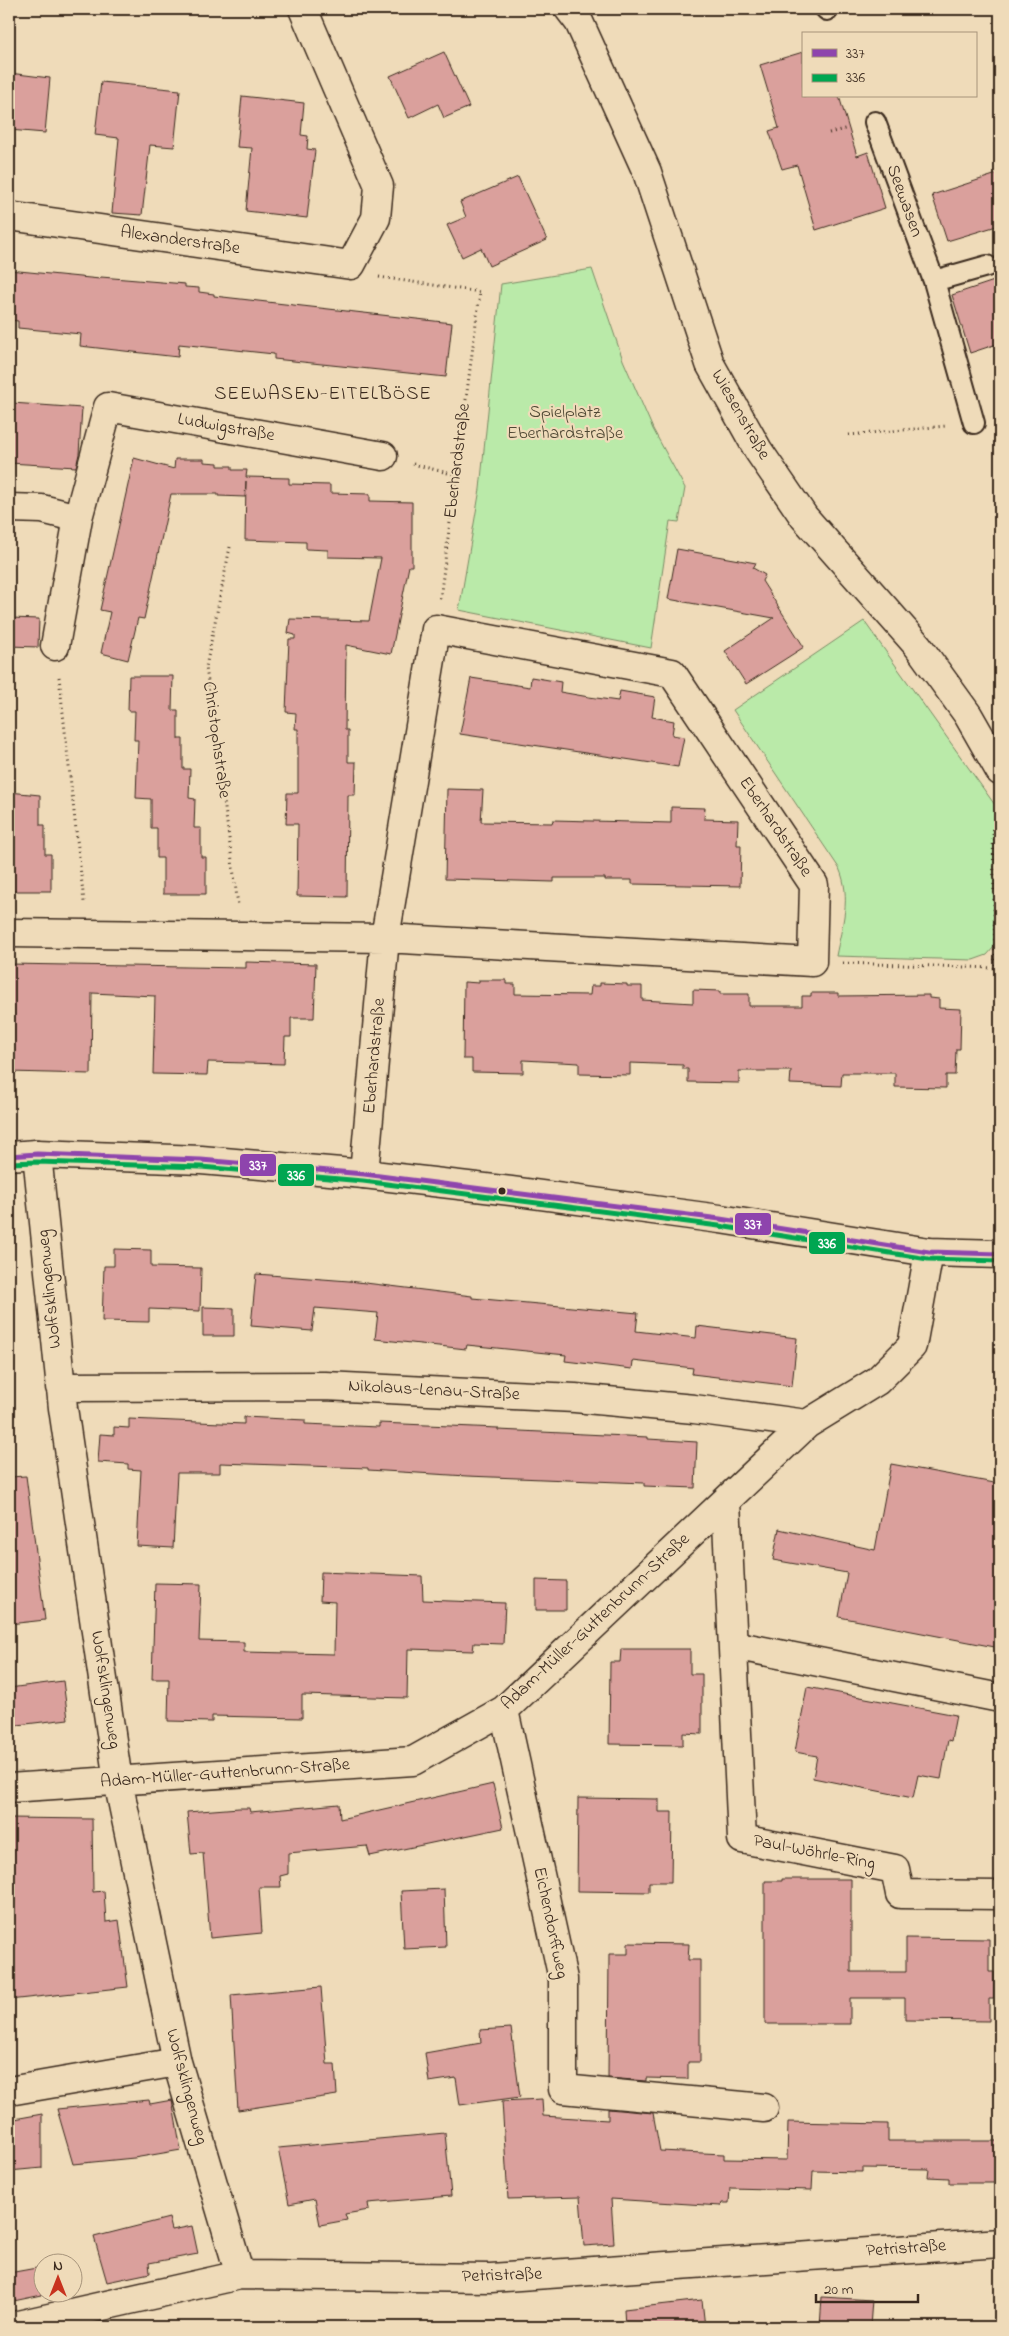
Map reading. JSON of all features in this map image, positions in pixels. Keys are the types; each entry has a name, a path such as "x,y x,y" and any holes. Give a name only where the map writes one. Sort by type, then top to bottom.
{"street":[{"path":"303,9 379,186 376,218 351,265"},
{"name":"Wiesenstraße","path":"569,9 579,22 647,172 710,364 758,450 804,517 918,646 968,715 1000,771"},
{"name":"Alexanderstraße","path":"9,216 351,265"},
{"name":"Ludwigstraße","path":"56,646 78,518 108,407 383,456"},
{"path":"9,508 42,509 78,518"},
{"name":"Eberhardstraße","path":"364,1174 385,938 436,630 672,672 814,885 812,962"},
{"path":"9,933 385,938 812,962"},
{"path":"9,1156 37,1154 201,1160 364,1174 511,1191 710,1218 929,1252 1000,1254"},
{"name":"Wolfsklingenweg","path":"37,1154 60,1387 118,1781 177,2062 240,2275"},
{"name":"Adam-Müller-Guttenbrunn-Straße","path":"9,1788 413,1761 504,1710 807,1424 877,1381 912,1346 929,1252"},
{"name":"Nikolaus-Lenau-Straße","path":"60,1387 325,1386 575,1398 694,1409 807,1424"},
{"name":"Paul-Wöhrle-Ring","path":"726,1501 742,1839 895,1869 900,1894 1000,1895"},
{"path":"733,1645 1000,1698"},
{"name":"Eichendorffweg","path":"504,1710 563,1980 563,2089 764,2108"},
{"path":"9,2091 177,2062"},
{"name":"Petristraße","path":"9,2327 240,2275 491,2278 1000,2243"}],"lane":[{"name":"Seewasen","path":"875,122 934,281 974,423"},
{"path":"934,281 987,266"}],"path":[{"name":"Eberhardstraße","path":"351,265 379,277 480,292 436,630"},
{"path":"849,435 974,423"},
{"path":"383,456 456,475"},
{"name":"Christophstraße","path":"230,547 206,667 243,935"},
{"path":"56,646 88,934"},
{"path":"812,962 994,968 994,826 1000,822"}],"green space":[{"name":"Spielplatz Eberhardstraße","path":"592,269 623,360 653,429 685,488 679,522 670,521 651,648 459,610 480,489 501,284"},
{"path":"864,621 995,805 994,947 987,955 973,960 836,956 845,912 845,890 839,868 733,710"}],"building":[{"path":"444,52 469,107 444,118 438,104 409,118 390,76"},
{"path":"802,52 802,98 840,98 857,156 868,152 885,208 816,230 797,165 782,169 769,131 779,128 760,65"},
{"path":"9,73 50,78 45,133 9,130"},
{"path":"101,82 180,90 174,147 150,145 142,215 112,213 119,138 95,135"},
{"path":"242,96 304,103 301,135 308,136 307,149 315,150 307,218 246,211 252,148 237,147"},
{"path":"1000,173 1000,225 947,241 932,195"},
{"path":"518,177 547,240 489,266 481,248 462,257 447,225 466,217 460,202"},
{"path":"9,270 100,279 101,277 185,284 185,287 199,288 199,292 214,294 214,296 452,323 446,377 274,359 274,354 179,344 178,357 80,346 81,334 18,328 18,321 9,320"},
{"path":"1000,279 1000,343 970,353 952,295"},
{"path":"12,403 82,408 79,454 76,467 9,463"},
{"path":"134,458 174,469 175,459 204,459 204,462 218,463 218,466 232,466 232,470 247,470 246,477 289,478 289,484 330,485 330,493 370,494 370,501 412,502 412,566 409,566 391,654 346,645 345,730 348,730 348,762 356,762 355,795 348,795 347,897 297,896 298,824 286,824 287,793 298,793 298,729 295,729 296,713 286,712 289,639 295,639 295,635 288,633 290,619 369,621 381,558 328,557 328,550 306,549 306,542 245,540 246,481 245,497 218,496 218,494 171,494 144,619 138,618 128,660 101,653 110,612 100,610"},
{"path":"677,549 756,563 753,568 765,575 762,581 804,647 746,684 725,651 774,618 668,599"},
{"path":"10,618 39,619 38,647 9,646"},
{"path":"129,676 173,676 172,710 178,710 178,739 183,739 183,769 190,769 189,798 195,799 194,828 201,828 201,857 206,857 206,894 163,894 163,858 157,858 157,828 151,828 151,799 136,798 138,740 134,740 135,711 128,711"},
{"path":"531,677 561,682 560,692 589,697 618,701 620,691 655,697 652,717 674,721 672,735 684,737 678,767 460,734 471,678 530,687"},
{"path":"447,789 483,790 481,822 552,823 553,820 671,823 671,807 705,808 704,819 738,820 737,845 741,845 740,886 632,884 632,880 605,880 605,878 554,878 554,882 445,879"},
{"path":"9,792 40,795 40,825 45,825 45,854 51,854 51,891 9,891"},
{"path":"246,962 316,964 314,1018 291,1018 291,1037 285,1037 284,1064 208,1062 207,1075 153,1074 155,996 92,993 91,1074 9,1072 9,964 246,968"},
{"path":"479,980 506,980 506,984 515,984 515,994 590,995 591,986 600,986 600,983 627,984 627,986 642,986 642,1000 693,1003 693,990 720,991 720,994 749,994 749,1006 802,1006 802,996 811,996 811,993 838,993 838,996 929,995 929,998 939,999 939,1008 961,1009 960,1049 956,1049 955,1075 946,1075 946,1088 895,1087 895,1073 842,1073 841,1086 790,1084 791,1071 739,1071 739,1083 688,1082 688,1069 683,1069 683,1065 630,1063 630,1075 579,1074 579,1063 523,1060 523,1073 472,1072 472,1059 463,1059 464,982 479,983"},
{"path":"114,1249 151,1250 151,1267 201,1268 200,1311 149,1309 149,1322 102,1321 104,1266 114,1266"},
{"path":"256,1274 349,1281 472,1296 472,1298 638,1313 636,1331 696,1338 697,1326 797,1338 792,1386 692,1374 693,1368 633,1361 632,1369 565,1361 566,1355 467,1345 466,1349 375,1339 378,1313 315,1308 312,1331 251,1326"},
{"path":"203,1307 234,1308 234,1336 203,1336"},
{"path":"244,1417 305,1420 305,1424 379,1427 379,1423 498,1428 498,1430 648,1437 648,1439 697,1442 695,1488 644,1486 644,1483 368,1470 368,1468 220,1463 220,1473 177,1473 173,1548 137,1546 141,1470 128,1469 128,1464 98,1462 100,1434 114,1435 114,1427 129,1428 129,1419 244,1424"},
{"path":"891,1464 1000,1484 1000,1648 839,1617 847,1573 773,1560 779,1529 875,1550"},
{"path":"26,1476 45,1620 9,1624 9,1477"},
{"path":"321,1572 422,1576 423,1600 505,1603 503,1644 474,1643 473,1651 408,1649 407,1698 302,1695 302,1718 212,1716 212,1722 168,1721 169,1679 152,1679 155,1583 201,1584 199,1641 244,1642 244,1652 334,1654 335,1602 320,1601"},
{"path":"536,1580 566,1581 566,1610 536,1610"},
{"path":"621,1649 690,1649 690,1674 702,1674 702,1734 683,1733 683,1745 609,1744 610,1662 620,1662"},
{"path":"63,1681 68,1719 9,1726 9,1688"},
{"path":"807,1687 956,1715 951,1741 948,1740 941,1779 918,1775 913,1798 813,1778 817,1756 795,1752"},
{"path":"493,1784 503,1828 370,1856 367,1846 288,1853 288,1874 280,1876 281,1887 259,1887 262,1933 210,1938 203,1853 191,1854 187,1812 249,1808 250,1812 339,1804 340,1819"},
{"path":"578,1798 659,1799 659,1812 672,1812 671,1882 649,1882 649,1892 577,1891"},
{"path":"9,1818 92,1819 93,1892 104,1891 106,1922 119,1920 128,1987 9,2000"},
{"path":"782,1879 851,1879 851,1972 906,1972 906,1938 989,1939 989,1972 994,1972 994,1999 989,1999 989,2021 905,2020 905,1998 850,1998 850,2024 765,2024 765,1881 782,1881"},
{"path":"444,1889 446,1947 404,1949 401,1891"},
{"path":"628,1943 689,1944 688,1960 700,1960 700,2062 688,2062 688,2079 646,2078 646,2081 608,2078 609,1954 628,1954"},
{"path":"321,1987 327,2064 335,2064 337,2095 238,2110 231,1995"},
{"path":"511,2028 520,2097 460,2105 456,2078 429,2082 425,2053 481,2043 480,2030"},
{"path":"542,2099 543,2116 608,2120 608,2109 653,2113 660,2151 724,2154 724,2159 787,2160 788,2122 888,2124 888,2141 1000,2141 1000,2183 949,2183 949,2178 928,2177 929,2169 862,2168 862,2172 813,2171 812,2190 730,2188 729,2203 722,2203 721,2206 611,2199 614,2244 584,2246 580,2197 508,2199 502,2101"},
{"path":"149,2100 150,2104 172,2100 181,2150 134,2158 73,2164 57,2109"},
{"path":"42,2114 42,2168 9,2171 9,2120"},
{"path":"445,2133 451,2196 368,2203 369,2210 345,2214 347,2220 320,2225 315,2199 289,2204 278,2148"},
{"path":"169,2218 172,2230 192,2226 198,2254 149,2263 150,2273 107,2282 94,2237"},
{"path":"32,2269 32,2297 9,2302 9,2273"},
{"path":"822,2297 872,2300 870,2327 820,2327"},
{"path":"702,2300 705,2327 625,2327 624,2309"}],"transit line":[{"name":"337","path":"9,1156 37,1154 201,1160 364,1174 720,1219 929,1252 1000,1254"},
{"name":"336","path":"10,1163 37,1162 201,1167 363,1181 719,1226 928,1259 1000,1261"}],"district":[{"name":"SEEWASEN-EITELBÖSE","path":"323,394"}]}
